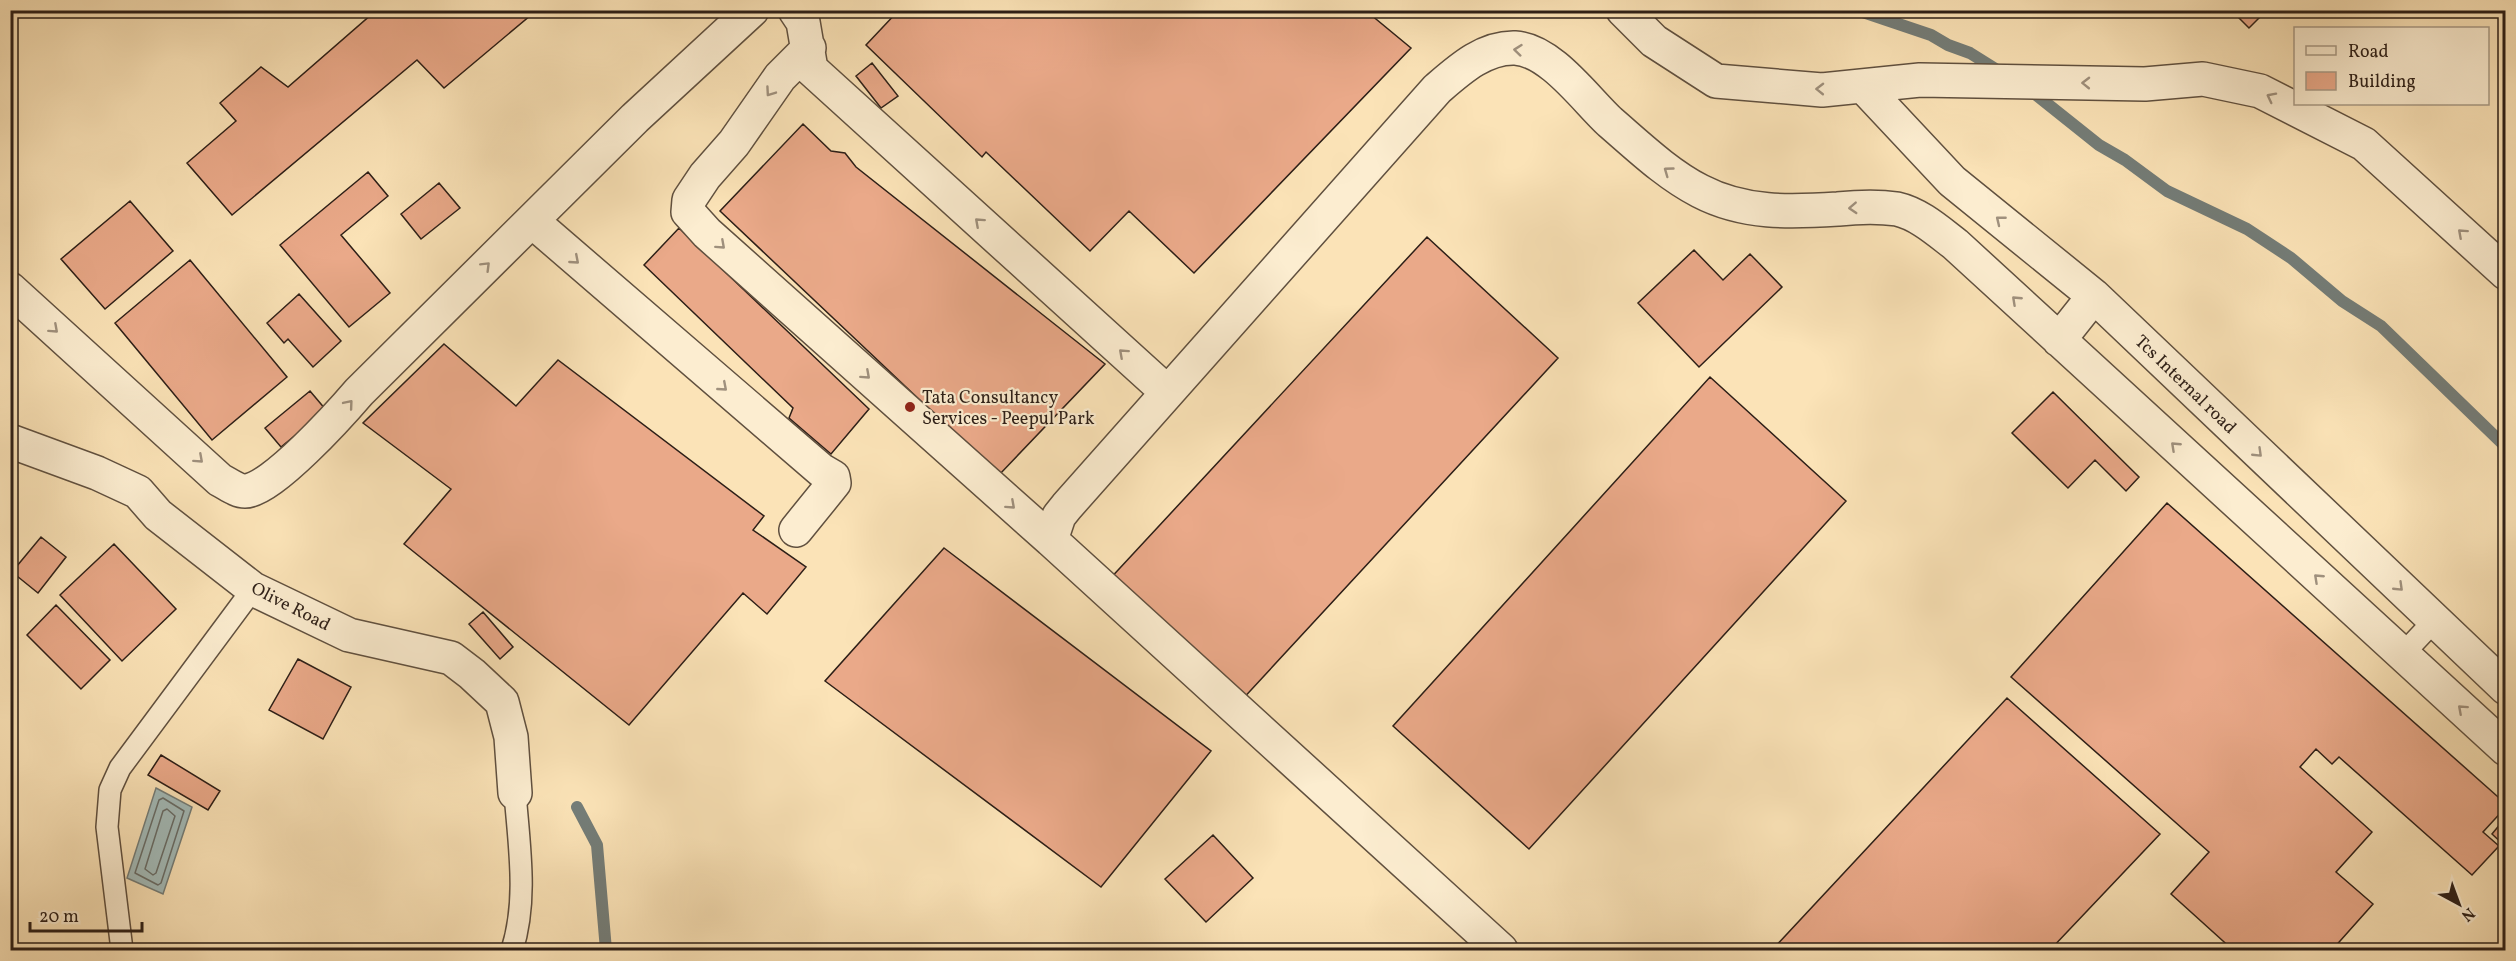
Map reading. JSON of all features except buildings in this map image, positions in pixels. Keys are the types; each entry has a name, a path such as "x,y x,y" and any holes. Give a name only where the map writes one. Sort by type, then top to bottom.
{"street":[{"path":"10,289 220,480 237,489 249,491 266,483 328,429 359,392 635,118 752,10"},
{"path":"795,10 803,22 811,69 1167,392"},
{"path":"1623,10 1654,40 1716,81 1822,90 1920,80 2145,84 2203,79 2260,91 2364,144 2505,273"},
{"path":"809,48 780,77 734,143 705,176 689,200 688,212 699,225 1051,540 1502,951"},
{"path":"1051,540 1059,516 1067,506 1437,89 1477,58 1494,51 1516,48 1534,52 1570,81 1608,120 1668,172 1726,202 1759,211 1872,207 1899,210 1924,221 1955,244 2505,749"},
{"name":"Tcs Internal road","path":"1863,86 1952,181 2094,296 2505,688"},
{"path":"532,221 811,462 833,477 834,483 796,530"},
{"path":"2059,340 2094,296"},
{"name":"Olive Road","path":"10,441 97,473 138,492 158,515 253,589 349,635 451,658 502,702 511,737 515,793"}],"lane":[{"path":"122,951 107,827 110,790 120,768 253,589"},
{"path":"2402,655 2434,621"},
{"path":"512,951 521,898 515,793"}],"water":[{"path":"156,788 192,807 163,894 127,878"}],"waterway":[{"path":"1857,10 1931,35 1948,45 1970,53 2002,73"},
{"path":"2030,90 2099,145 2125,160 2167,191 2247,229 2291,258 2342,301 2381,326 2506,447"},
{"path":"577,807 597,845 606,950"}],"place":[{"name":"Tata Consultancy Services - Peepul Park","path":"910,407"}]}
